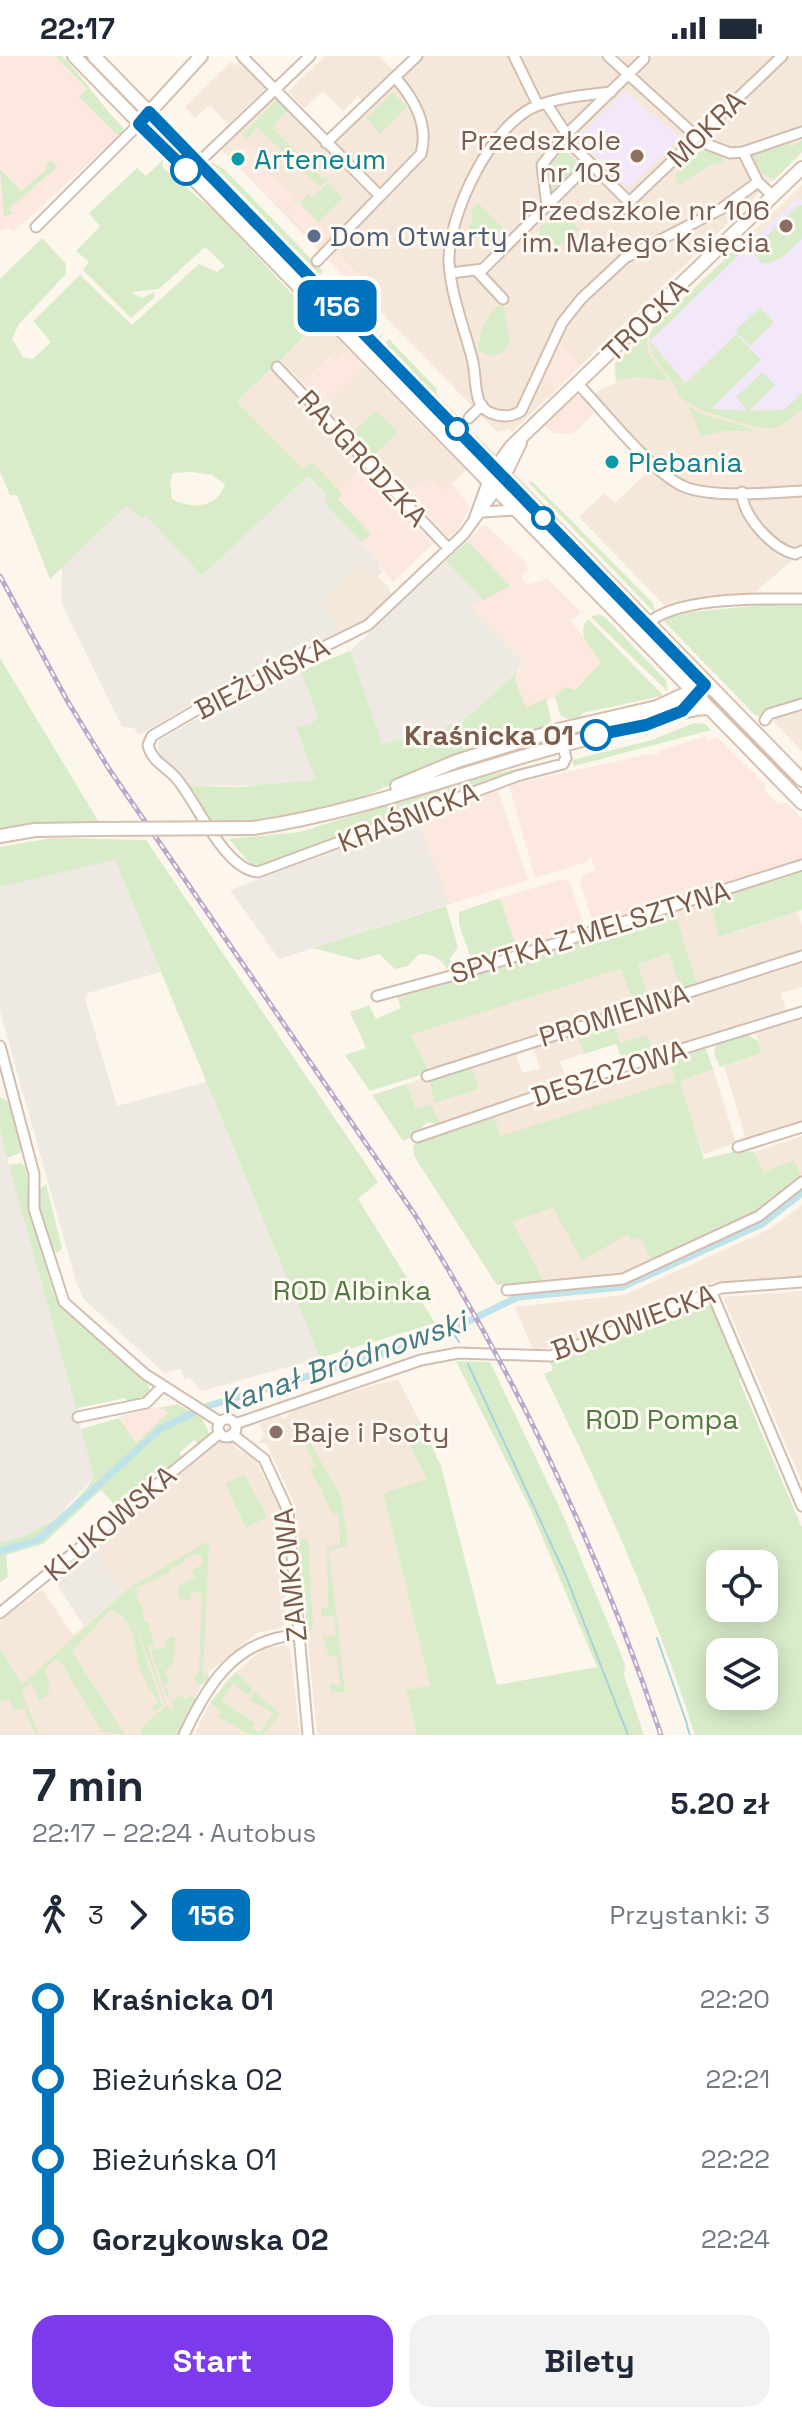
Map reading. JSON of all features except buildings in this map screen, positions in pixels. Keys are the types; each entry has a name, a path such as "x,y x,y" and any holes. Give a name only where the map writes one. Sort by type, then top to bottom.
{"main road":[{"path":"74,56 139,124 215,190 476,448 646,625 802,780"},
{"path":"94,56 198,163 215,190 514,510 802,803"},
{"path":"139,124 201,56"},
{"path":"192,68 209,56"},
{"name":"TROCKA","path":"492,486 516,443 802,168"},
{"path":"476,448 516,443"},
{"path":"659,660 673,690 671,701"},
{"path":"0,836 35,830 253,828 338,810 634,714 693,693 705,685"},
{"path":"682,711 693,693"},
{"path":"560,736 646,725 682,711 708,708"}],"street":[{"path":"242,56 380,196"},
{"path":"198,163 310,56"},
{"path":"326,143 417,56"},
{"path":"514,56 542,104 566,136 629,202"},
{"path":"608,56 697,137"},
{"name":"MOKRA","path":"619,212 782,56"},
{"path":"547,206 542,165 566,136 644,59"},
{"path":"317,261 416,163 423,148 417,107 395,77"},
{"path":"611,92 542,104 507,129 486,152 472,176 453,238 451,273 482,405 500,416 516,415 528,401 542,359 565,318 622,261 721,209 758,182"},
{"path":"36,227 139,124"},
{"path":"709,145 730,153 743,152 802,132"},
{"path":"743,152 758,182 773,196"},
{"path":"451,273 476,270 497,255 590,163"},
{"path":"476,270 503,299"},
{"name":"RAJGRODZKA","path":"277,367 449,549"},
{"path":"578,384 670,479 690,489 802,491"},
{"path":"469,418 482,405"},
{"name":"BIEŻUŃSKA","path":"227,850 198,816 178,779 151,755 148,745 152,736 200,708 368,625 449,549 483,512 492,486"},
{"name":"BIEŻUŃSKA","path":"474,520 492,486"},
{"path":"742,492 744,507 776,546 795,554 802,551"},
{"path":"483,512 514,510"},
{"path":"646,625 660,612 718,602 802,599"},
{"path":"765,720 769,714 802,704"},
{"name":"KRAŚNICKA","path":"227,850 250,871 266,871 517,776 563,764 566,758 560,736"},
{"name":"SPYTKA Z MELSZTYNA","path":"377,996 469,971 802,865"},
{"name":"PROMIENNA","path":"427,1076 802,956"},
{"name":"DESZCZOWA","path":"417,1137 607,1072 802,1012"},
{"path":"0,1046 32,1165 34,1209 60,1293 76,1315 163,1386 217,1424 233,1429"},
{"path":"738,1147 802,1127"},
{"path":"507,1290 623,1279 752,1219 802,1182"},
{"name":"BUKOWIECKA","path":"233,1429 421,1360 458,1353 551,1356 711,1291 802,1282"},
{"path":"711,1291 790,1488 802,1506"},
{"path":"78,1417 146,1403 163,1386"},
{"path":"217,1424 228,1419 233,1429"},
{"name":"KLUKOWSKA","path":"0,1613 217,1424"},
{"name":"ZAMKOWA","path":"233,1429 264,1459 285,1503 308,1735"},
{"path":"184,1735 205,1693 227,1667 260,1640 297,1635"}],"shaded area":[{"path":"0,56 55,56 87,89 79,97 116,134 121,134 13,232 10,228 0,231"},
{"path":"325,56 379,56 393,70 362,100 358,96 343,111 323,91 304,108 288,92"},
{"path":"423,56 604,56 631,82 646,64 639,56 802,56 802,152 580,366 556,341 541,376 556,390 512,432 509,429 497,432 378,309 384,302 336,253 328,260 220,148 274,97 325,149"},
{"path":"619,56 639,56 629,66"},
{"path":"231,62 235,66 239,62 265,89 228,124 210,105 195,118 185,107"},
{"path":"625,91 680,138 628,188 577,138"},
{"path":"240,144 249,152 254,148 262,157 258,162 294,199 284,210 287,213 298,203 329,235 318,245 228,156"},
{"path":"802,185 802,552 754,593 667,608 579,517 604,493 615,503 657,463 592,394 616,383 615,363"},
{"path":"796,199 802,200 802,393 784,410 711,410 650,341"},
{"path":"335,253 384,303 378,309 328,260"},
{"path":"317,315 349,350 336,362 330,357 303,383 280,360 308,334 306,330"},
{"path":"555,341 580,366 556,390 541,376"},
{"path":"349,350 365,367 325,406 303,383 331,357 336,362"},
{"path":"365,367 466,470 443,492 419,484 404,495 323,408"},
{"path":"272,368 363,467 338,490 312,463 304,470 237,402"},
{"path":"581,395 592,405 593,414 573,434 554,433 544,426 571,397"},
{"path":"363,467 433,544 393,582 361,542 370,533 338,499 342,494 338,490"},
{"path":"308,476 327,495 325,504 381,564 379,567 383,571 377,577 362,562 320,602 344,632 309,648 303,643 296,646 295,652 226,685 139,735 134,728 122,727 61,602 62,567 126,505 142,519 146,516 202,576"},
{"path":"430,478 443,491 452,483 470,507 457,531 448,537 407,493"},
{"path":"482,526 487,526 524,561 529,568 521,577 526,585 548,579 581,612 571,621 604,663 573,691 526,708 514,680 525,663 468,605 510,586 467,541"},
{"path":"446,561 483,600 469,606 525,664 462,722 382,744 317,780 271,785 187,786 159,754 158,741 229,700 231,705 262,687 350,651"},
{"path":"362,562 388,586 391,595 365,620 344,632 319,602"},
{"path":"802,708 802,751 773,721 777,715"},
{"path":"706,736 708,741 717,737 766,785 763,789 766,792 779,804 787,803 802,818 802,862 597,926 593,923 580,882 583,875 595,870 591,856 587,862 535,878 509,785 649,754 660,755 659,751"},
{"path":"497,788 528,880 450,904 417,819"},
{"path":"417,819 450,904 279,959 230,890"},
{"path":"115,860 161,972 88,993 85,999 117,1106 206,1082 320,1358 202,1391 189,1378 184,1379 181,1369 164,1373 84,1299 77,1285 0,1011 0,887"},
{"path":"563,879 570,883 585,928 517,950 500,898"},
{"path":"709,897 720,937 797,912 802,925 802,952 697,984 674,908"},
{"path":"670,954 681,989 649,999 638,964"},
{"path":"802,960 802,987 781,993 787,1014 654,1056 620,1043 613,1019"},
{"path":"621,969 634,1005 485,1054 483,1052 429,1070 409,1035"},
{"path":"802,1015 802,1123 751,1139 745,1136 724,1066 762,1053 755,1029"},
{"path":"575,1031 584,1054 560,1061 568,1083 441,1125 416,1109 407,1084 423,1078 429,1080 436,1103 479,1089 471,1064 515,1051 522,1073 540,1069 532,1044"},
{"path":"668,1056 675,1081 500,1137 494,1114"},
{"path":"713,1069 735,1139 731,1145 703,1154 679,1080"},
{"path":"0,1131 94,1477 60,1514 34,1533 0,1542"},
{"path":"802,1136 802,1178 764,1172 754,1152"},
{"path":"802,1205 802,1276 710,1283 564,1346 533,1350 515,1307 624,1295 768,1230"},
{"path":"553,1208 639,1236 654,1263 621,1279 545,1284 511,1221"},
{"path":"802,1291 802,1482 723,1297"},
{"path":"398,1379 420,1422 402,1433 427,1479 383,1493 430,1685 406,1690 417,1735 317,1735 295,1505 266,1443 259,1443 264,1434 259,1424 279,1415 284,1419 294,1409 334,1396"},
{"path":"154,1407 170,1412 136,1444 119,1416"},
{"path":"220,1440 229,1440 237,1449 254,1458 280,1507 286,1622 282,1627 257,1633 208,1673 176,1735 0,1735 0,1697 22,1684 0,1649 0,1621 42,1589 73,1635 84,1626 122,1593 94,1548"},
{"path":"94,1548 122,1593 84,1626 54,1580"},
{"path":"284,1645 290,1649 300,1735 194,1735 210,1703 228,1679 263,1649"}],"green space":[{"path":"55,56 62,56 78,74 124,129 121,134 116,134 79,97 87,89"},
{"path":"393,92 407,107 380,134 366,118"},
{"path":"277,100 288,111 272,127 324,180 332,175 320,187 257,127 247,139 242,135"},
{"path":"802,140 802,152 773,181 756,167 751,151 789,141 791,147"},
{"path":"704,146 720,153 724,162 709,165 678,186 675,174"},
{"path":"563,149 579,164 559,185 562,189 551,192 548,168"},
{"path":"51,160 57,167 9,209 13,214 4,216 0,169 21,191 47,169 45,165"},
{"path":"163,160 163,168 213,210 316,319 306,330 308,333 237,402 303,469 312,462 342,494 338,499 371,534 361,542 325,504 327,495 308,476 202,576 146,516 142,519 126,506 50,579 17,495 10,495 0,472 0,279 42,238 66,264 66,274 19,324 12,339 23,357 33,359 51,342 33,321 80,275 132,325 199,264 217,272 225,266 205,247 159,289 131,292 142,298 154,292 155,297 131,318 83,270 89,262 76,251 100,226 89,213 137,168 146,176","holes":["173,473 212,475 225,484 210,502 187,505 172,499 170,484"]},
{"path":"212,162 224,169 323,271 319,276 209,164"},
{"path":"328,183 336,190 330,197 337,192 343,198 319,222 312,215 318,208 311,214 300,202 308,194 312,198"},
{"path":"478,203 503,228 491,240 483,232 477,237 467,226 473,221 471,209"},
{"path":"798,205 802,205 802,239 779,259 762,263 751,251"},
{"path":"552,215 560,223 567,216 579,229 550,253 539,250 540,228"},
{"path":"734,250 739,255 650,341 650,332"},
{"path":"322,280 333,290 337,286 336,293 340,296 344,292 346,295 343,299 348,305 352,301 350,307 354,311 358,307 356,313 360,316 364,313 362,319 373,330 377,326 379,337"},
{"path":"503,302 510,342 503,352 491,356 478,351 480,336 488,318"},
{"path":"760,307 774,322 750,346 735,331"},
{"path":"383,333 381,339 385,343 389,339 437,389 436,395 379,337"},
{"path":"736,334 761,360 711,409 748,411 736,397 762,372 775,385 749,411 784,410 802,393 802,410 776,428 743,423 699,408 682,399 673,382 686,383"},
{"path":"647,335 648,353 669,381 637,377 616,380 615,363"},
{"path":"650,341 684,382 672,381 652,353"},
{"path":"689,407 755,431 723,431 701,437"},
{"path":"376,410 398,432 374,455 352,433"},
{"path":"532,481 653,603 655,613 529,483"},
{"path":"467,541 511,586 483,600 446,561"},
{"path":"764,605 802,606 802,702 765,712 762,717 755,715 662,619 690,612"},
{"path":"598,614 605,617 666,680 668,692 591,617"},
{"path":"588,619 662,696 582,713 580,718 568,719 560,715 555,696 564,687 575,690 601,663 584,637 584,625"},
{"path":"350,651 382,744 462,722 518,671 515,680 526,708 546,698 551,719 548,727 439,763 345,805 278,822 208,825 187,786 238,787 316,780 296,727 311,724 318,717 301,671"},
{"path":"0,658 100,824 0,829"},
{"path":"694,723 705,724 711,730 574,766 572,760 652,740"},
{"path":"559,761 259,868 252,866 229,839 300,832 475,778"},
{"name":"ROD Albinka","path":"52,838 146,840 378,1182 358,1199 435,1323 320,1358 115,860 0,887 0,847"},
{"path":"802,868 802,910 719,937 709,897"},
{"path":"500,898 518,953 474,967 459,924 459,912"},
{"path":"446,906 458,947 449,960 464,964 465,969 449,972 437,958 419,954 408,966 395,969 379,954 358,960 313,948"},
{"path":"674,908 697,984 681,989 669,954 638,964 649,999 634,1005 621,969 410,1035 430,1072 370,1091 345,1055 366,1048 350,1012 369,1005 376,1019 401,1008 397,995"},
{"path":"613,1019 620,1043 647,1035 654,1056 624,1065 616,1044 584,1054 575,1031"},
{"path":"746,1034 758,1041 762,1053 720,1067 714,1054 716,1044"},
{"path":"705,1046 713,1069 680,1081 704,1159 741,1150 754,1152 764,1172 794,1160 802,1178 767,1208 654,1263 639,1237 631,1240 628,1234 582,1261 553,1208 512,1221 545,1284 497,1285 414,1156 413,1146 420,1140 494,1114 500,1136 675,1081 668,1056"},
{"path":"471,1064 479,1089 435,1103 429,1080"},
{"path":"407,1084 416,1109 431,1105 441,1125 427,1122 414,1136 403,1141 372,1095"},
{"path":"0,1097 11,1103 22,1147 20,1153 7,1158 0,1131"},
{"path":"21,1163 26,1168 29,1211 54,1294 75,1320 147,1382 150,1391 147,1396 128,1403 125,1398 78,1408 77,1413 9,1165"},
{"path":"46,1184 62,1248 58,1253 52,1249 38,1206 39,1190"},
{"name":"ROD Pompa","path":"714,1306 743,1377 739,1380 802,1528 802,1735 695,1735 663,1642 626,1552 544,1374 553,1370 550,1362 679,1312 686,1315"},
{"path":"456,1361 490,1362 563,1515 625,1664 624,1675 644,1735 417,1735 406,1690 430,1685 383,1493 427,1479 402,1432 420,1422 441,1466 497,1685 597,1667 530,1508"},
{"path":"177,1404 202,1418 210,1436 199,1444 194,1440 179,1453 183,1458 166,1473 160,1468 141,1485 144,1491 121,1512 101,1490 43,1544 6,1555 8,1577 0,1582 0,1542 28,1534 53,1520 76,1500 94,1477 81,1429 119,1418 136,1443 169,1412 158,1408"},
{"path":"311,1444 341,1496 348,1545 329,1551 350,1735 345,1692 331,1693 330,1683 340,1686 337,1656 329,1656 322,1636 336,1635 334,1615 321,1616 321,1608 328,1607 327,1547 340,1545 339,1514 333,1514 321,1492 324,1488 320,1489 310,1469 315,1466 306,1446"},
{"path":"244,1474 267,1517 246,1528 225,1484"},
{"path":"308,1538 313,1628 307,1631 298,1539"},
{"path":"206,1542 209,1545 203,1676 208,1673 209,1678 204,1684 199,1685 194,1678 199,1671 202,1593 191,1592 190,1600 179,1599 178,1587 195,1577 192,1571 204,1563 200,1555 191,1555 167,1574 136,1588 138,1603 142,1603 144,1622 148,1622 154,1645 148,1647 167,1707 175,1710 171,1702 181,1695 186,1700 191,1696 197,1701 180,1735 141,1735 142,1727 166,1706 128,1606 162,1706 149,1714 158,1701 142,1674 130,1627 119,1615 110,1610 72,1651 125,1735 102,1732 61,1662 54,1659 44,1672 51,1684 46,1687 50,1695 39,1700 31,1683 21,1690 39,1735 35,1735 24,1708 14,1711 10,1699 0,1702 0,1649 22,1684 129,1588"},
{"path":"175,1636 174,1663 165,1672 170,1681 164,1685 170,1693 166,1696 151,1650 166,1647 165,1640"},
{"path":"236,1672 253,1689 248,1696 233,1683 221,1701 255,1723 252,1728 260,1733 273,1713 250,1700 254,1691 280,1713 264,1735 251,1735 218,1717 220,1712 210,1703"}],"waterway":[{"name":"Kanał Bródnowski","path":"0,1551 38,1540 160,1429 208,1406 432,1339 518,1297 622,1287 762,1224 802,1193"},
{"path":"451,1330 459,1342"},
{"path":"468,1364 565,1574 628,1735"},
{"path":"657,1638 687,1724"},
{"path":"687,1726 690,1735"}],"railway":[{"path":"0,576 68,702 109,769 415,1215 488,1339 583,1533 661,1735"}],"bus line":[{"name":"156","path":"186,170 139,124 149,112 705,685 682,711 646,725 596,735"}],"place":[{"name":"Przedszkole nr 103","path":"637,156"},
{"name":"Arteneum","path":"238,159"},
{"name":"Przedszkole nr 106 im. Małego Księcia","path":"786,226"},
{"name":"Dom Otwarty","path":"314,236"},
{"name":"Plebania","path":"612,462"},
{"name":"Kraśnicka 01","path":"596,735"},
{"name":"Baje i Psoty","path":"276,1432"}]}
